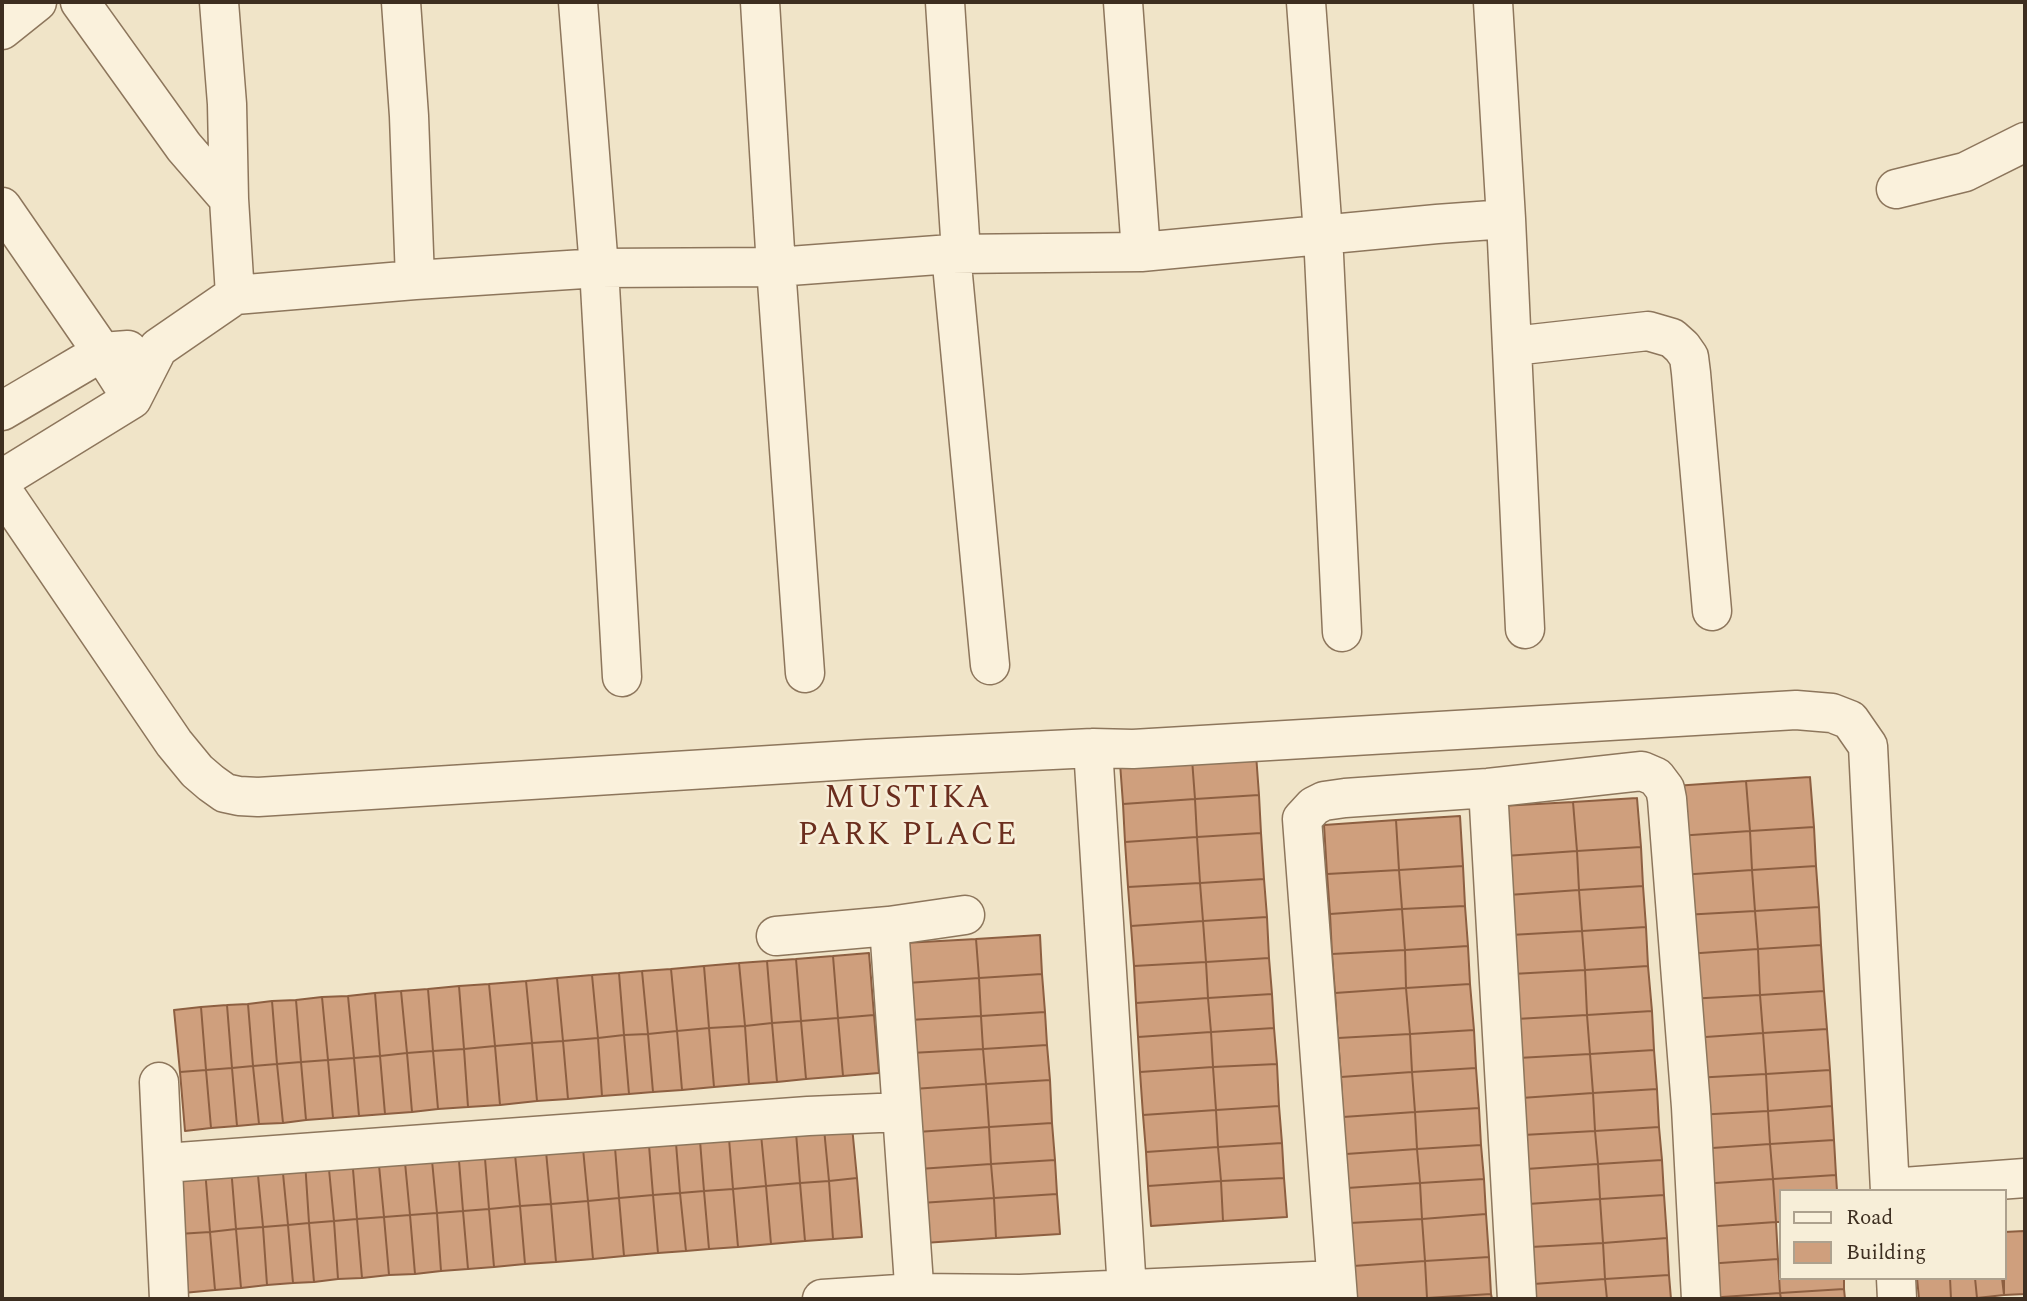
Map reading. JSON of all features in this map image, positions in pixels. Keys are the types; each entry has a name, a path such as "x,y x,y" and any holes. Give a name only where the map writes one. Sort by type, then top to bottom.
{"street":[{"path":"2,30 37,2"},
{"path":"80,2 184,147 229,200"},
{"path":"219,2 227,104 235,295"},
{"path":"401,2 409,116 415,280"},
{"path":"578,2 599,268 622,677"},
{"path":"760,2 776,267 806,673"},
{"path":"945,2 956,254 990,664"},
{"path":"1123,2 1141,252"},
{"path":"1306,2 1323,234 1342,632"},
{"path":"1493,2 1513,346 1525,629"},
{"path":"1896,189 1965,172 2025,142"},
{"path":"2,207 132,399"},
{"path":"2,479 132,399 158,348 235,295 599,268 776,267 956,254 1141,252 1506,219"},
{"path":"1513,346 1648,331 1672,338 1682,346 1689,357 1691,373 1712,611"},
{"path":"2,411 102,352 158,348"},
{"path":"2,490 174,743 197,771 211,783 225,793 239,796 825,762 1093,748 1147,748 1796,710 1832,713 1850,720 1868,746 1890,1189"},
{"path":"1093,748 1127,1290"},
{"path":"821,1299 1127,1290 1337,1290 1302,819 1307,811 1324,801 1488,788 1642,771 1656,776 1665,789 1691,1107 1701,1299"},
{"path":"1488,788 1517,1299"},
{"path":"776,936 889,926 964,915"},
{"path":"889,926 914,1296"},
{"path":"159,1082 165,1163 169,1299"},
{"path":"165,1163 808,1116 902,1112"},
{"path":"1901,1189 2025,1178"},
{"path":"1896,1280 1897,1299"}],"building":[{"path":"1256,754 1259,795 1195,799 1192,759"},
{"path":"1192,759 1195,799 1123,804 1120,763"},
{"path":"1810,777 1814,827 1750,831 1746,781"},
{"path":"1746,781 1750,831 1677,836 1674,786"},
{"path":"1259,795 1261,833 1197,837 1195,799"},
{"path":"1637,798 1641,847 1577,851 1573,802"},
{"path":"1195,799 1197,837 1125,842 1123,804"},
{"path":"1573,802 1577,851 1505,856 1501,806"},
{"path":"1460,816 1463,866 1399,870 1396,820"},
{"path":"1396,820 1399,870 1327,874 1324,825"},
{"path":"1814,827 1816,866 1752,870 1750,831"},
{"path":"1750,831 1752,870 1680,875 1677,836"},
{"path":"1261,833 1264,879 1200,883 1197,837"},
{"path":"1197,837 1200,883 1128,887 1125,842"},
{"path":"1641,847 1643,886 1579,890 1577,851"},
{"path":"1577,851 1579,890 1508,895 1505,856"},
{"path":"1463,866 1465,906 1402,909 1399,870"},
{"path":"1816,866 1819,907 1755,911 1752,870"},
{"path":"1399,870 1402,909 1330,914 1327,874"},
{"path":"1752,870 1755,911 1683,915 1680,875"},
{"path":"1264,879 1267,917 1203,921 1200,883"},
{"path":"1200,883 1203,921 1131,926 1128,887"},
{"path":"1643,886 1646,927 1582,931 1579,890"},
{"path":"1579,890 1582,931 1510,935 1508,895"},
{"path":"1465,906 1468,946 1405,950 1402,909"},
{"path":"1819,907 1821,945 1758,949 1755,911"},
{"path":"1402,909 1405,950 1332,954 1330,914"},
{"path":"1755,911 1758,949 1686,954 1683,915"},
{"path":"1267,917 1269,958 1206,962 1203,921"},
{"path":"1203,921 1206,962 1134,966 1131,926"},
{"path":"1646,927 1648,966 1585,970 1582,931"},
{"path":"1582,931 1585,970 1512,974 1510,935"},
{"path":"1040,935 1042,974 979,978 976,939"},
{"path":"976,939 979,978 907,983 904,943"},
{"path":"1821,945 1824,991 1760,995 1758,949"},
{"path":"1468,946 1470,984 1406,988 1405,950"},
{"path":"1758,949 1760,995 1688,999 1686,954"},
{"path":"1405,950 1406,988 1335,993 1332,954"},
{"path":"869,953 874,1015 838,1018 833,956"},
{"path":"833,956 838,1018 801,1021 796,959"},
{"path":"1269,958 1272,994 1208,998 1206,962"},
{"path":"796,959 801,1021 772,1023 767,961"},
{"path":"767,961 772,1023 745,1026 739,963"},
{"path":"1206,962 1208,998 1136,1003 1134,966"},
{"path":"739,963 745,1026 709,1028 704,966"},
{"path":"704,966 709,1028 677,1031 671,969"},
{"path":"1648,966 1652,1011 1587,1015 1585,970"},
{"path":"671,969 677,1031 648,1034 642,971"},
{"path":"1585,970 1587,1015 1516,1019 1512,974"},
{"path":"642,971 648,1034 624,1035 619,973"},
{"path":"619,973 624,1035 598,1038 592,975"},
{"path":"1042,974 1045,1012 981,1016 979,978"},
{"path":"592,975 598,1038 563,1041 557,978"},
{"path":"557,978 563,1041 532,1043 526,981"},
{"path":"979,978 981,1016 909,1020 907,983"},
{"path":"526,981 532,1043 495,1046 489,984"},
{"path":"489,984 495,1046 464,1049 459,986"},
{"path":"1470,984 1474,1030 1410,1034 1406,988"},
{"path":"459,986 464,1049 433,1051 428,989"},
{"path":"1406,988 1410,1034 1338,1038 1335,993"},
{"path":"428,989 433,1051 407,1053 401,991"},
{"path":"401,991 407,1053 380,1056 375,993"},
{"path":"1824,991 1827,1029 1763,1033 1760,995"},
{"path":"375,993 380,1056 354,1058 348,996"},
{"path":"1272,994 1274,1028 1211,1032 1208,998"},
{"path":"1760,995 1763,1033 1691,1038 1688,999"},
{"path":"348,996 354,1058 328,1060 322,997"},
{"path":"322,997 328,1060 301,1062 296,1000"},
{"path":"1208,998 1211,1032 1138,1037 1136,1003"},
{"path":"296,1000 301,1062 277,1064 272,1001"},
{"path":"272,1001 277,1064 253,1066 248,1004"},
{"path":"248,1004 253,1066 232,1068 227,1005"},
{"path":"227,1005 232,1068 206,1070 201,1007"},
{"path":"201,1007 206,1070 180,1072 174,1010"},
{"path":"1652,1011 1654,1050 1590,1054 1587,1015"},
{"path":"1045,1012 1047,1045 983,1049 981,1016"},
{"path":"874,1015 879,1073 843,1076 838,1018"},
{"path":"1587,1015 1590,1054 1518,1058 1516,1019"},
{"path":"981,1016 983,1049 911,1053 909,1020"},
{"path":"838,1018 843,1076 806,1079 801,1021"},
{"path":"801,1021 806,1079 777,1082 772,1023"},
{"path":"772,1023 777,1082 749,1084 745,1026"},
{"path":"745,1026 749,1084 714,1087 709,1028"},
{"path":"709,1028 714,1087 682,1090 677,1031"},
{"path":"1274,1028 1277,1064 1213,1067 1211,1032"},
{"path":"1827,1029 1830,1070 1766,1074 1763,1033"},
{"path":"1474,1030 1476,1068 1412,1072 1410,1034"},
{"path":"677,1031 682,1090 653,1092 648,1034"},
{"path":"1211,1032 1213,1067 1140,1072 1138,1037"},
{"path":"1763,1033 1766,1074 1694,1078 1691,1038"},
{"path":"648,1034 653,1092 629,1094 624,1035"},
{"path":"1410,1034 1412,1072 1341,1077 1338,1038"},
{"path":"624,1035 629,1094 602,1096 598,1038"},
{"path":"598,1038 602,1096 568,1099 563,1041"},
{"path":"563,1041 568,1099 537,1101 532,1043"},
{"path":"532,1043 537,1101 500,1105 495,1046"},
{"path":"1047,1045 1050,1080 986,1084 983,1049"},
{"path":"495,1046 500,1105 468,1107 464,1049"},
{"path":"464,1049 468,1107 438,1109 433,1051"},
{"path":"983,1049 986,1084 913,1089 911,1053"},
{"path":"1654,1050 1657,1089 1593,1093 1590,1054"},
{"path":"433,1051 438,1109 412,1112 407,1053"},
{"path":"407,1053 412,1112 385,1114 380,1056"},
{"path":"1590,1054 1593,1093 1521,1098 1518,1058"},
{"path":"380,1056 385,1114 359,1116 354,1058"},
{"path":"354,1058 359,1116 333,1118 328,1060"},
{"path":"328,1060 333,1118 306,1120 301,1062"},
{"path":"301,1062 306,1120 283,1123 277,1064"},
{"path":"277,1064 283,1123 259,1124 253,1066"},
{"path":"1277,1064 1279,1106 1216,1110 1213,1067"},
{"path":"253,1066 259,1124 237,1126 232,1068"},
{"path":"1213,1067 1216,1110 1143,1115 1140,1072"},
{"path":"232,1068 237,1126 211,1128 206,1070"},
{"path":"1476,1068 1479,1108 1415,1112 1412,1072"},
{"path":"206,1070 211,1128 185,1131 180,1072"},
{"path":"1830,1070 1832,1106 1768,1111 1766,1074"},
{"path":"1412,1072 1415,1112 1343,1117 1341,1077"},
{"path":"1766,1074 1768,1111 1696,1115 1694,1078"},
{"path":"1050,1080 1052,1123 989,1127 986,1084"},
{"path":"986,1084 989,1127 917,1132 913,1089"},
{"path":"1657,1089 1659,1127 1595,1131 1593,1093"},
{"path":"1593,1093 1595,1131 1523,1135 1521,1098"},
{"path":"1279,1106 1282,1143 1218,1147 1216,1110"},
{"path":"1832,1106 1834,1140 1770,1144 1768,1111"},
{"path":"1479,1108 1481,1145 1417,1149 1415,1112"},
{"path":"1216,1110 1218,1147 1146,1152 1143,1115"},
{"path":"1768,1111 1770,1144 1698,1149 1696,1115"},
{"path":"1415,1112 1417,1149 1346,1154 1343,1117"},
{"path":"851,1116 857,1178 829,1181 823,1118"},
{"path":"823,1118 829,1181 800,1183 795,1120"},
{"path":"795,1120 800,1183 766,1186 760,1124"},
{"path":"1052,1123 1055,1160 991,1164 989,1127"},
{"path":"760,1124 766,1186 733,1189 728,1126"},
{"path":"728,1126 733,1189 704,1191 699,1128"},
{"path":"989,1127 991,1164 919,1169 917,1132"},
{"path":"1659,1127 1662,1160 1598,1164 1595,1131"},
{"path":"699,1128 704,1191 680,1193 675,1131"},
{"path":"675,1131 680,1193 653,1195 648,1133"},
{"path":"1595,1131 1598,1164 1526,1169 1523,1135"},
{"path":"648,1133 653,1195 619,1198 614,1135"},
{"path":"614,1135 619,1198 588,1201 582,1138"},
{"path":"582,1138 588,1201 551,1204 545,1141"},
{"path":"1834,1140 1836,1175 1773,1179 1770,1144"},
{"path":"545,1141 551,1204 520,1206 514,1144"},
{"path":"1282,1143 1284,1178 1221,1181 1218,1147"},
{"path":"514,1144 520,1206 489,1209 484,1146"},
{"path":"1770,1144 1773,1179 1701,1184 1698,1149"},
{"path":"1481,1145 1484,1179 1420,1183 1417,1149"},
{"path":"484,1146 489,1209 463,1211 458,1148"},
{"path":"1218,1147 1221,1181 1148,1186 1146,1152"},
{"path":"458,1148 463,1211 437,1213 431,1150"},
{"path":"1417,1149 1420,1183 1347,1188 1346,1154"},
{"path":"431,1150 437,1213 410,1215 404,1152"},
{"path":"404,1152 410,1215 384,1217 378,1155"},
{"path":"378,1155 384,1217 357,1219 352,1157"},
{"path":"352,1157 357,1219 334,1221 328,1159"},
{"path":"328,1159 334,1221 309,1223 305,1161"},
{"path":"1055,1160 1057,1194 994,1198 991,1164"},
{"path":"1662,1160 1664,1195 1600,1199 1598,1164"},
{"path":"305,1161 309,1223 288,1225 282,1163"},
{"path":"282,1163 288,1225 263,1227 257,1165"},
{"path":"991,1164 994,1198 921,1203 919,1169"},
{"path":"1598,1164 1600,1199 1528,1204 1526,1169"},
{"path":"257,1165 263,1227 236,1229 231,1167"},
{"path":"231,1167 236,1229 210,1232 205,1169"},
{"path":"205,1169 210,1232 178,1234 173,1172"},
{"path":"1836,1175 1837,1189 1778,1189 1776,1222 1773,1179"},
{"path":"857,1178 862,1237 833,1239 829,1181"},
{"path":"1284,1178 1287,1217 1223,1221 1221,1181"},
{"path":"1484,1179 1486,1214 1422,1219 1420,1183"},
{"path":"1773,1179 1776,1222 1704,1227 1701,1184"},
{"path":"829,1181 833,1239 805,1241 800,1183"},
{"path":"1221,1181 1223,1221 1151,1226 1148,1186"},
{"path":"800,1183 805,1241 771,1244 766,1186"},
{"path":"1420,1183 1422,1219 1350,1223 1347,1188"},
{"path":"766,1186 771,1244 738,1247 733,1189"},
{"path":"733,1189 738,1247 709,1249 704,1191"},
{"path":"704,1191 709,1249 686,1251 680,1193"},
{"path":"680,1193 686,1251 658,1253 653,1195"},
{"path":"1057,1194 1060,1234 996,1238 994,1198"},
{"path":"653,1195 658,1253 624,1256 619,1198"},
{"path":"1664,1195 1667,1238 1603,1243 1600,1199"},
{"path":"619,1198 624,1256 593,1259 588,1201"},
{"path":"994,1198 996,1238 924,1243 921,1203"},
{"path":"1600,1199 1603,1243 1531,1247 1528,1204"},
{"path":"588,1201 593,1259 556,1262 551,1204"},
{"path":"551,1204 556,1262 525,1264 520,1206"},
{"path":"520,1206 525,1264 494,1267 489,1209"},
{"path":"489,1209 494,1267 468,1269 463,1211"},
{"path":"463,1211 468,1269 441,1271 437,1213"},
{"path":"437,1213 441,1271 415,1274 410,1215"},
{"path":"1486,1214 1489,1257 1425,1261 1422,1219"},
{"path":"410,1215 415,1274 389,1275 384,1217"},
{"path":"384,1217 389,1275 362,1278 357,1219"},
{"path":"357,1219 362,1278 338,1279 334,1221"},
{"path":"1422,1219 1425,1261 1353,1266 1350,1223"},
{"path":"334,1221 338,1279 314,1282 309,1223"},
{"path":"1776,1222 1778,1259 1706,1264 1704,1227"},
{"path":"309,1223 314,1282 293,1283 288,1225"},
{"path":"288,1225 293,1283 267,1285 263,1227"},
{"path":"263,1227 267,1285 241,1288 236,1229"},
{"path":"236,1229 241,1288 215,1290 210,1232"},
{"path":"2024,1231 2025,1294 2004,1295 2006,1232"},
{"path":"210,1232 215,1290 183,1293 178,1234"},
{"path":"1667,1238 1669,1275 1605,1279 1603,1243"},
{"path":"1603,1243 1605,1279 1533,1284 1531,1247"},
{"path":"1489,1257 1491,1294 1427,1298 1425,1261"},
{"path":"1778,1259 1780,1293 1708,1298 1706,1264"},
{"path":"1425,1261 1427,1298 1355,1299 1353,1266"},
{"path":"1669,1275 1671,1299 1607,1299 1605,1279"},
{"path":"1605,1279 1607,1299 1534,1299 1533,1284"},
{"path":"1779,1280 1844,1280 1844,1289 1780,1293"},
{"path":"1917,1280 1950,1280 1951,1299 1919,1299"},
{"path":"1950,1280 1975,1280 1977,1298 1951,1299"},
{"path":"1975,1280 2002,1280 2004,1295 1977,1298"},
{"path":"1844,1289 1845,1299 1781,1299 1780,1293"},
{"path":"1780,1293 1781,1299 1708,1299 1708,1298"},
{"path":"1491,1294 1492,1299 1427,1298"}],"district":[{"name":"MUSTIKA PARK PLACE","path":"908,820"}]}
